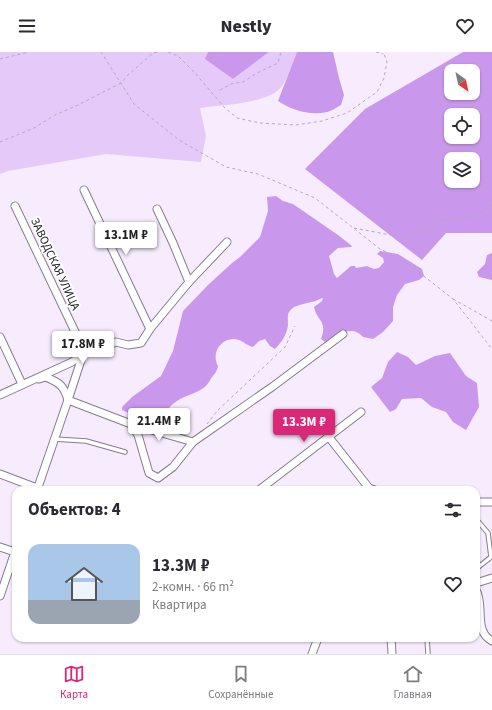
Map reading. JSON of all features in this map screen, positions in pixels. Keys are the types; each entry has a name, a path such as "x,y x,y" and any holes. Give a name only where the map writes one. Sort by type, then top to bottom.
{"street":[{"path":"84,190 150,329"},
{"name":"ЗАВОДСКАЯ УЛИЦА","path":"15,206 78,338 83,354"},
{"path":"157,209 189,282"},
{"path":"0,395 72,362 83,354 116,342 128,345 141,343 150,329 181,294 189,282 227,242"},
{"path":"131,424 138,435 149,473 158,478 173,467 193,442 272,387 343,334"},
{"path":"0,337 26,383"},
{"path":"38,486 83,354"},
{"path":"26,383 46,377 61,385 68,400"},
{"path":"68,400 131,424 193,442"},
{"path":"264,486 361,412"},
{"path":"328,436 367,486"},
{"path":"0,474 30,486"},
{"path":"480,502 492,502"},
{"path":"0,547 12,550"},
{"path":"0,596 12,568"},
{"path":"480,582 492,578"},
{"path":"480,623 487,639 492,641"},
{"path":"312,654 316,642"},
{"path":"391,642 392,654"}],"lane":[{"path":"53,439 86,441 125,452"},
{"path":"480,524 488,533 491,557 480,566"},
{"path":"428,642 428,654"}],"path":[{"path":"0,59 29,52"},
{"path":"101,52 134,104 180,140 226,167 258,174 315,198 380,249 402,259 453,299 492,321"},
{"path":"0,142 34,128 55,115 122,83 153,53 158,52"},
{"path":"168,52 178,56 225,108 237,118 260,123 296,125 322,121 347,113 377,92 384,78 387,62 384,53 376,52"},
{"path":"220,90 231,84 243,82 257,73 278,63 281,52"},
{"path":"353,228 401,237 428,229 441,221 472,217 492,205"},
{"path":"453,299 492,349"},
{"path":"207,423 217,411 286,347 295,326"}],"shaded area":[{"path":"0,52 208,52 206,59 233,79 269,52 297,52 286,79 276,92 267,97 244,103 200,108 206,136 201,162 106,154 8,171 0,174"},
{"path":"208,52 269,52 233,79 205,59"},
{"path":"297,52 333,52 344,95 341,105 329,111 307,113 289,107 278,101"},
{"path":"463,52 492,52 492,233 446,233 422,260 305,169 365,109"},
{"path":"276,196 283,201 293,204 352,246 338,248 329,256 334,274 337,278 351,266 355,266 356,268 367,266 374,269 379,268 384,262 383,258 377,254 380,251 398,254 422,269 424,276 419,280 405,284 397,295 393,307 393,321 383,332 373,339 363,337 354,331 349,331 339,334 325,342 321,339 323,324 315,312 314,307 322,301 323,298 321,298 314,302 299,305 289,312 288,325 285,335 275,349 270,346 265,339 259,341 253,347 239,340 228,340 223,342 217,350 217,369 215,374 203,388 180,399 169,408 152,409 131,414 122,410 122,407 132,397 161,376 173,351 183,311 208,285 260,237 268,211 267,197"},
{"path":"492,253 492,280 479,277 477,272 485,264 487,255"},
{"path":"397,352 408,357 416,365 435,356 450,353 466,376 477,383 479,407 466,430 453,422 446,412 432,407 421,398 402,399 396,409 390,412 371,387 382,378 388,362"}]}
